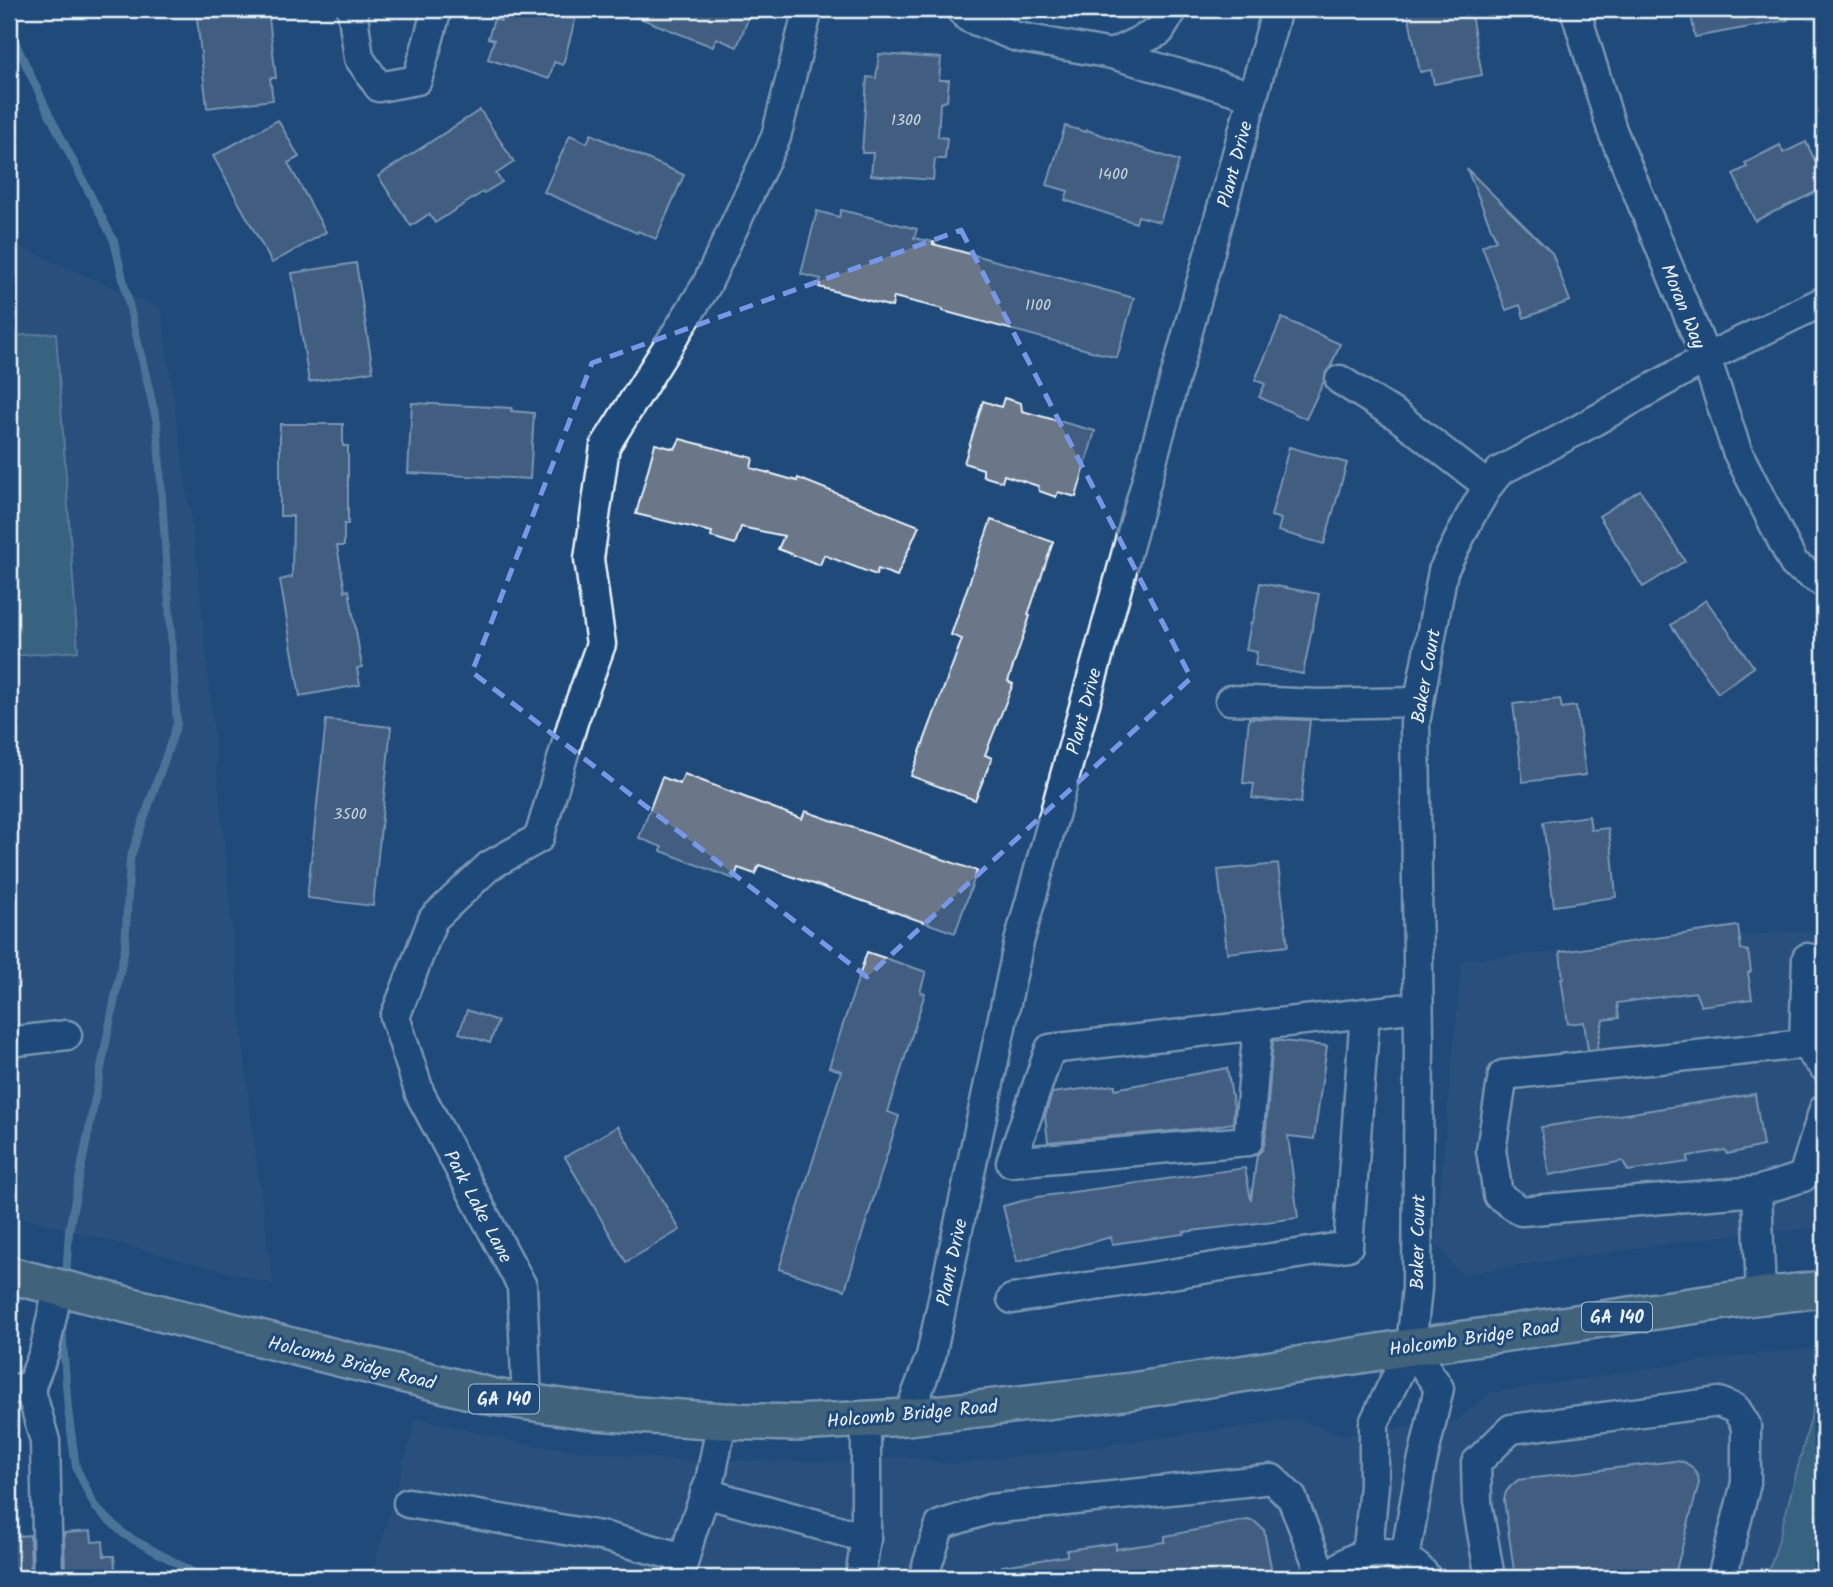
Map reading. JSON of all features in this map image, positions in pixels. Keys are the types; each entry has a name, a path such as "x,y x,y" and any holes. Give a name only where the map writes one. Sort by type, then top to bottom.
{"main road":[{"name":"Holcomb Bridge Road","path":"9,1275 494,1397 596,1412 796,1423 908,1417 1132,1391 1411,1346 1824,1289"}],"street":[{"path":"352,9 359,58 379,87 417,80 437,9"},
{"name":"Park Lake Lane","path":"527,1402 522,1286 420,1094 395,1017 433,919 489,866 539,838 573,722 601,644 589,559 605,446 706,286 776,137 808,9"},
{"path":"960,9 969,18 1017,37 1112,54 1253,96"},
{"path":"1112,54 1160,31 1173,9"},
{"name":"Plant Drive","path":"908,1417 931,1356 1019,942 1277,9"},
{"name":"Moran Way","path":"1575,9 1612,130 1706,358 1737,451 1794,564 1824,583"},
{"name":"Baker Court","path":"1364,1553 1369,1539 1374,1485 1374,1423 1411,1346 1417,1288 1415,723 1443,571 1470,517 1500,471 1706,358 1824,301"},
{"path":"1340,380 1396,415 1488,486"},
{"path":"1230,700 1318,704 1419,702"},
{"path":"1824,961 1807,958 1804,1044 1824,1067"},
{"path":"1258,1026 1248,1141 1010,1162 1050,1049 1418,1007"},
{"path":"1012,1299 1348,1247 1365,1013"},
{"path":"9,1042 67,1035"},
{"path":"1804,1044 1503,1075 1490,1150 1498,1195 1521,1211 1757,1191 1814,1176 1824,1109"},
{"path":"1757,1191 1761,1296"},
{"path":"48,1578 45,1441 19,1389 44,1353 58,1288"},
{"path":"1405,1558 1439,1388 1411,1346"},
{"path":"1490,1578 1477,1503 1476,1463 1511,1430 1719,1402 1736,1409 1746,1425 1746,1483 1722,1578"},
{"path":"860,1578 866,1538 866,1419"},
{"path":"408,1503 606,1537 682,1568 710,1481 722,1420"},
{"path":"923,1578 940,1525 990,1509 1272,1479 1293,1498 1323,1578"},
{"path":"705,1493 866,1538"},
{"path":"1329,1578 1349,1560 1364,1553 1378,1552 1405,1558 1427,1578"}],"highlighted area":[{"path":"961,230 1191,678 867,977 472,672 592,363"}],"shaded area":[{"path":"9,242 161,309 198,570 249,1105 273,1284 9,1214"},
{"path":"1824,929 1824,1227 1721,1236 1460,1274 1435,1242 1462,960"},
{"path":"1824,1347 1824,1368 1767,1578 371,1578 416,1418 530,1445 674,1460 830,1462 908,1457 949,1464 1298,1419 1343,1435 1457,1421 1490,1393 1713,1359"}],"green space":[{"path":"56,333 78,651 9,656 9,336"},
{"path":"1824,1368 1824,1572 1822,1578 1767,1578 1779,1539"}],"building":[{"path":"196,9 268,9 276,78 270,78 273,100 207,108"},
{"path":"505,9 578,9 563,65 554,62 549,79 488,59 494,40 488,38 494,19 501,21"},
{"path":"620,9 752,9 737,47 716,38 713,47"},
{"path":"1407,9 1470,9 1482,75 1434,84 1431,70 1420,72"},
{"path":"1690,9 1787,9 1788,20 1695,37"},
{"path":"879,54 941,58 939,80 949,80 947,101 940,103 938,137 947,138 945,159 935,159 933,180 871,175 873,153 862,153 867,77 876,78"},
{"path":"480,110 514,162 496,174 502,182 435,223 429,214 411,226 378,176"},
{"path":"278,120 299,157 288,163 326,232 272,263 213,156"},
{"path":"1065,126 1086,132 1087,130 1179,161 1160,222 1138,216 1136,223 1065,200 1068,191 1047,185"},
{"path":"591,134 684,175 656,239 544,192 570,135 587,143"},
{"path":"1806,142 1824,179 1824,188 1755,221 1733,174 1747,167 1745,163 1780,145 1783,153"},
{"path":"1467,169 1552,253 1570,301 1524,318 1520,305 1506,310 1482,246 1496,240"},
{"path":"841,210 917,229 914,238 934,242 933,244 1134,298 1117,358 894,297 892,307 819,287 821,279 801,274 817,211 839,217"},
{"path":"356,263 373,371 309,382 292,273"},
{"path":"1282,318 1340,344 1306,419 1259,397 1265,384 1255,380"},
{"path":"1004,398 1021,403 1022,411 1095,431 1076,497 1058,492 1056,497 1039,491 1038,486 1004,475 1002,482 983,476 983,469 964,463 983,401 1001,407"},
{"path":"412,403 512,408 511,411 534,413 530,479 408,473"},
{"path":"280,424 343,424 343,446 348,446 348,524 344,524 344,546 337,546 345,591 349,590 362,667 357,668 360,685 300,696 280,580 292,577 293,516 280,516"},
{"path":"680,439 753,458 751,468 797,481 798,478 919,526 897,576 878,569 876,575 824,555 820,565 778,549 784,536 741,527 735,544 711,537 712,532 636,514 655,444 675,449"},
{"path":"1289,447 1347,463 1324,544 1278,531 1281,519 1271,516"},
{"path":"1640,490 1685,561 1643,587 1599,516"},
{"path":"991,520 1053,542 1008,681 1013,684 985,755 992,758 975,800 911,776 962,639 951,635"},
{"path":"1260,583 1319,594 1303,674 1255,665 1257,652 1246,650"},
{"path":"1706,600 1754,667 1718,693 1671,625"},
{"path":"1560,699 1562,708 1576,706 1586,775 1523,782 1513,704"},
{"path":"1249,718 1310,720 1301,803 1252,798 1254,784 1243,783"},
{"path":"326,720 391,727 373,906 307,898"},
{"path":"684,774 802,819 805,811 977,871 955,933 759,865 755,874 738,868 734,879 661,851 662,847 639,838 662,777 680,784"},
{"path":"1589,816 1591,830 1608,828 1616,897 1554,906 1543,822"},
{"path":"1278,864 1288,946 1227,953 1218,870"},
{"path":"1738,926 1741,949 1748,951 1752,999 1701,1006 1695,992 1617,1003 1619,1018 1603,1020 1597,1049 1588,1050 1584,1022 1568,1024 1560,952"},
{"path":"867,952 926,972 920,992 925,993 888,1112 899,1116 845,1290 779,1269 841,1071 829,1067"},
{"path":"467,1010 498,1021 490,1043 459,1033"},
{"path":"1273,1040 1327,1046 1314,1139 1288,1136 1298,1218 1112,1244 1111,1237 1017,1262 1003,1206 1037,1197 1245,1168 1251,1200 1257,1155 1265,1142"},
{"path":"1227,1068 1234,1108 1233,1123 1206,1128 1048,1142 1045,1116 1052,1093 1115,1085 1115,1089"},
{"path":"1755,1094 1763,1146 1727,1154 1725,1150 1688,1156 1688,1162 1628,1171 1623,1161 1549,1175 1541,1127"},
{"path":"618,1126 680,1230 626,1262 565,1157"},
{"path":"1684,1462 1692,1467 1699,1483 1674,1578 1515,1578 1504,1500 1506,1492 1518,1480"},
{"path":"1247,1520 1255,1522 1264,1530 1273,1578 1003,1578 1002,1566 1067,1556 1067,1550 1116,1543 1116,1549 1165,1542 1165,1536"},
{"path":"91,1531 92,1542 103,1541 104,1556 114,1556 116,1578 65,1578 64,1533"},
{"path":"30,1535 31,1578 9,1578 9,1537"}],"waterway":[{"path":"9,29 114,241 157,423 177,724 130,859 125,947 69,1230 66,1279"},
{"path":"62,1327 68,1410 76,1467 95,1507 125,1535 204,1578"}]}
